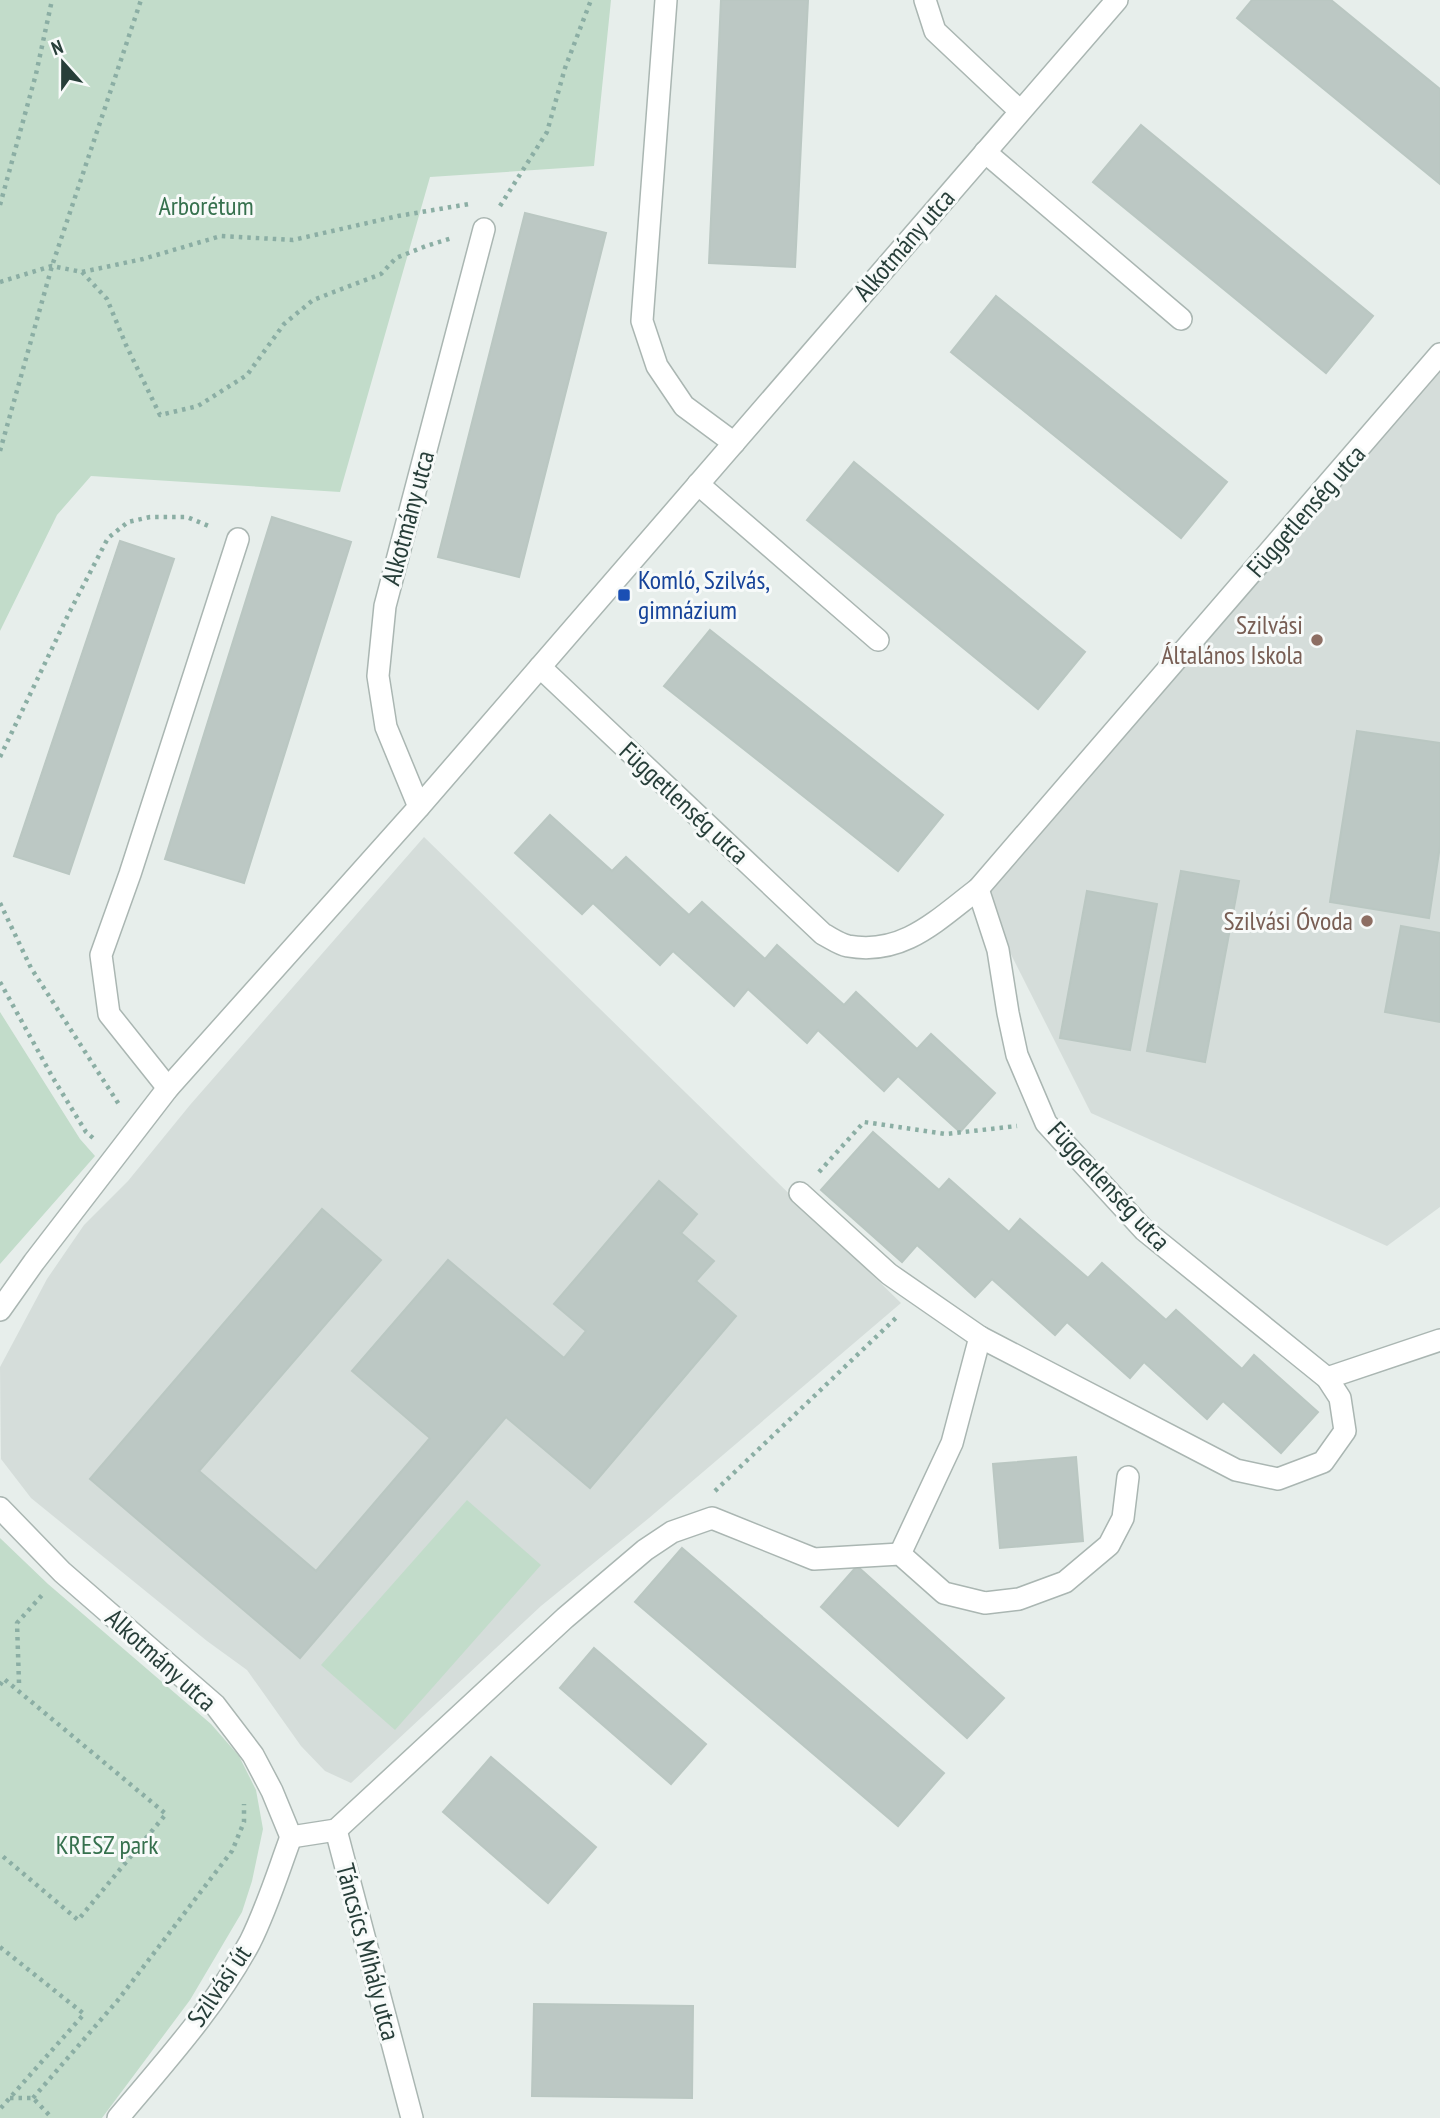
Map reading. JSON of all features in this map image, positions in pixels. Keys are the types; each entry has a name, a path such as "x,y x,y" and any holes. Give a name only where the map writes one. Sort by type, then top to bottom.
{"street":[{"path":"666,0 642,321 656,366 684,406 734,443"},
{"path":"925,0 935,31 1020,111"},
{"name":"Alkotmány utca","path":"0,1310 169,1088 419,807 1116,0"},
{"path":"985,152 1181,318"},
{"name":"Alkotmány utca","path":"419,807 386,727 378,677 385,606 484,229"},
{"name":"Függetlenség utca","path":"540,667 823,934 846,946 889,947 919,934 978,889 1440,354"},
{"path":"698,484 878,640"},
{"path":"169,1088 109,1014 101,955 130,874 238,539"},
{"name":"Függetlenség utca","path":"978,889 998,950 1017,1055 1046,1122 1144,1230 1327,1378"},
{"path":"800,1193 889,1274 981,1337 1236,1471 1278,1479 1323,1462 1345,1431 1340,1398 1327,1378 1440,1340"},
{"path":"900,1553 952,1443 981,1337"},
{"path":"336,1830 565,1618 645,1550 672,1532 712,1518 814,1559 900,1553 944,1594 985,1603 1019,1599 1065,1582 1109,1545 1123,1518 1128,1477"},
{"name":"Alkotmány utca","path":"0,1507 62,1572 215,1706 253,1755 272,1791 291,1837"},
{"name":"Táncsics Mihály utca","path":"291,1837 336,1830 412,2118"},
{"name":"Szilvási út","path":"118,2118 220,1991 250,1941 291,1837"}],"path":[{"path":"0,205 36,74 52,0"},
{"path":"0,451 52,266 141,0"},
{"path":"82,272 107,299 160,415 198,406 247,375 284,324 313,300 381,274 396,258 484,229 547,132 565,68 591,0"},
{"path":"491,200 504,198"},
{"path":"0,282 52,266 82,272 143,259 221,236 293,240 398,216 478,202"},
{"path":"0,757 108,538 128,522 150,517 187,517 238,539"},
{"path":"0,903 31,968 135,1130"},
{"path":"0,982 86,1132 115,1156"},
{"path":"800,1193 864,1122 946,1134 1046,1122"},
{"path":"711,1494 920,1295"},
{"path":"19,1683 17,1623 62,1572"},
{"path":"0,1685 4,1679 166,1814 78,1920 0,1854"},
{"path":"33,2098 118,2000 232,1851 244,1822 244,1795"},
{"path":"0,1956 2,1949 84,2014 0,2109"},
{"path":"9,2098 33,2098 52,2118"}],"shaded area":[{"name":"Szilvási Általános Iskola","path":"1440,354 1440,1207 1387,1246 1091,1113 978,889"},
{"path":"424,837 901,1303 649,1518 541,1606 351,1783 325,1771 301,1746 247,1670 207,1641 31,1498 1,1459 0,1367 47,1279 84,1225 128,1181 190,1105"}],"green space":[{"name":"Arborétum","path":"0,0 611,0 594,166 430,177 340,492 91,476 57,515 0,631"},
{"path":"0,1012 80,1139 95,1156 0,1264"},
{"path":"467,1500 541,1565 395,1730 321,1665"},
{"name":"KRESZ park","path":"0,1538 48,1584 211,1724 239,1756 256,1790 263,1829 242,1912 190,2000 102,2118 0,2118"}],"building":[{"path":"721,0 808,0 795,267 709,263"},
{"path":"1252,0 1331,0 1440,89 1440,184 1237,18"},
{"path":"1141,125 1373,316 1326,373 1093,182"},
{"path":"525,213 606,233 519,577 438,557"},
{"path":"996,296 1227,482 1181,538 951,352"},
{"path":"854,462 1085,652 1038,709 807,520"},
{"path":"272,517 351,542 244,883 165,859"},
{"path":"120,541 174,559 69,874 14,856"},
{"path":"710,630 943,815 898,871 664,686"},
{"path":"1357,731 1440,743 1440,846 1429,918 1330,902"},
{"path":"550,815 612,871 626,857 689,915 702,902 765,959 777,945 844,1005 856,992 917,1049 931,1034 995,1093 960,1132 898,1076 884,1091 818,1030 807,1043 748,989 734,1006 673,951 660,965 593,903 582,914 515,853"},
{"path":"1181,871 1239,881 1205,1062 1147,1051"},
{"path":"1087,891 1157,904 1130,1050 1060,1038"},
{"path":"1401,926 1440,933 1440,1022 1385,1012"},
{"path":"873,1132 939,1190 949,1179 1009,1232 1020,1219 1088,1278 1102,1263 1166,1320 1176,1310 1242,1369 1254,1355 1318,1412 1281,1453 1223,1401 1207,1419 1144,1362 1130,1378 1067,1322 1055,1335 992,1279 975,1297 917,1245 902,1262 821,1190"},
{"path":"659,1181 697,1214 681,1233 714,1261 696,1281 736,1316 590,1488 506,1417 300,1658 90,1479 322,1209 381,1260 199,1471 316,1571 430,1438 352,1371 448,1260 564,1358 586,1331 554,1304"},
{"path":"1076,1457 1083,1541 1000,1548 993,1464"},
{"path":"682,1548 944,1773 898,1826 635,1602"},
{"path":"857,1566 1004,1698 967,1738 821,1607"},
{"path":"594,1648 706,1744 671,1784 560,1688"},
{"path":"491,1757 596,1847 548,1903 443,1812"},
{"path":"534,2004 693,2006 692,2098 532,2096"}],"place":[{"name":"Komló, Szilvás, gimnázium","path":"624,595"},
{"name":"Szilvási Általános Iskola","path":"1317,640"},
{"name":"Szilvási Óvoda","path":"1367,921"}]}
